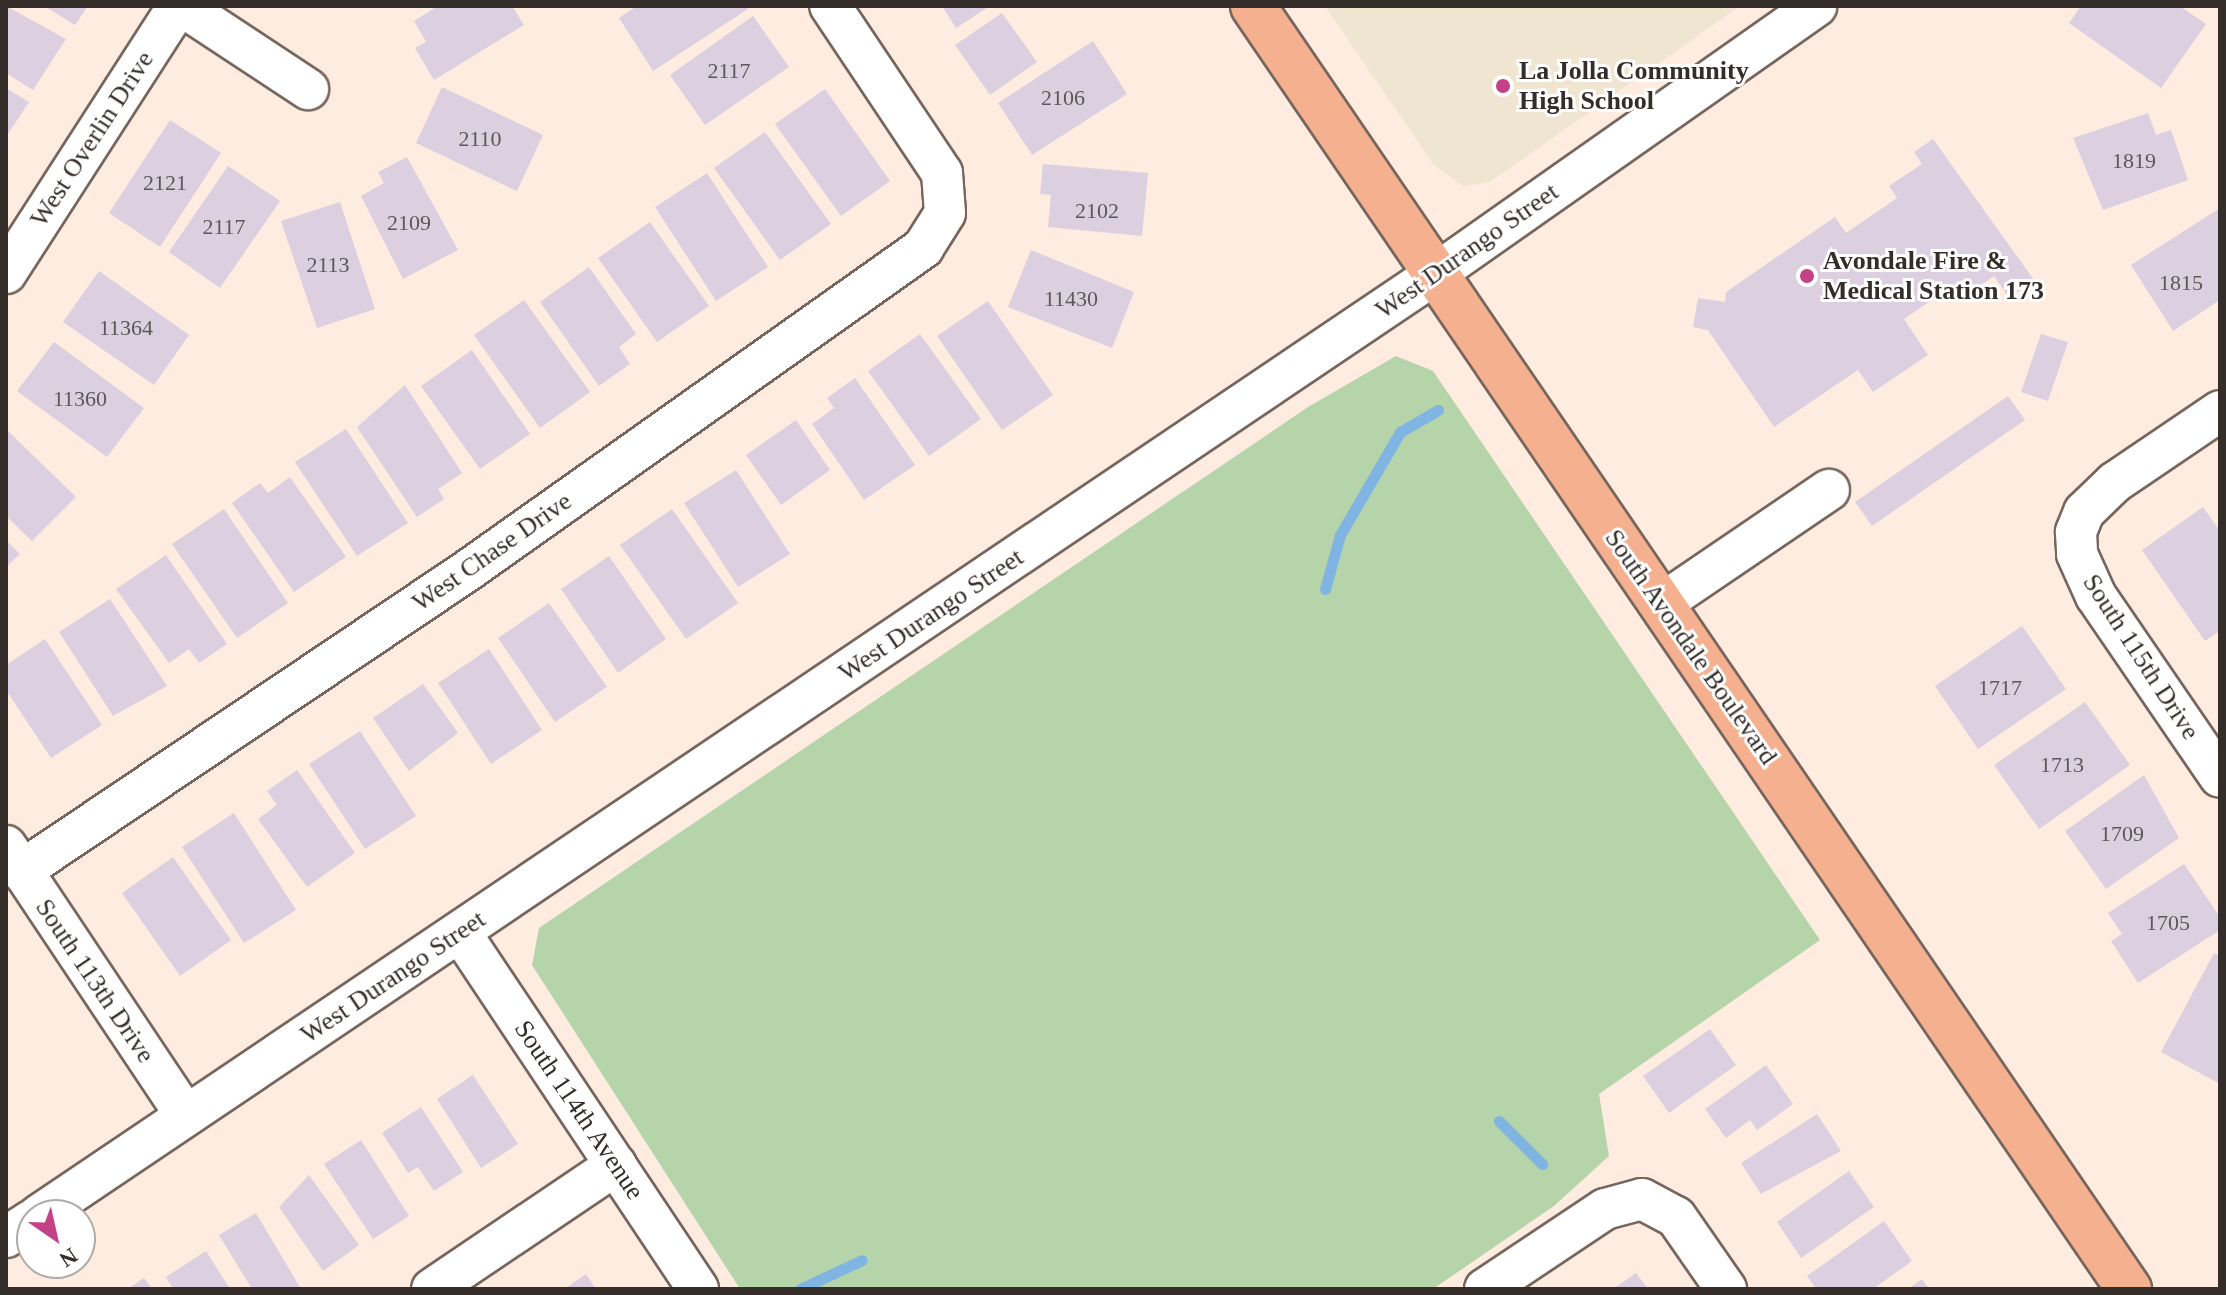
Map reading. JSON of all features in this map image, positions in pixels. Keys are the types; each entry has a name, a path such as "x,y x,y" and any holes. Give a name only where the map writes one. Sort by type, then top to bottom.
{"main road":[{"name":"South Avondale Boulevard","path":"1253,6 2129,1289"}],"street":[{"path":"180,6 308,89"},
{"name":"West Overlin Drive","path":"6,273 180,6"},
{"name":"West Chase Drive","path":"14,859 908,261 945,213 946,193 931,155 830,6"},
{"name":"West Durango Street","path":"63,1199 1435,274 1816,6"},
{"name":"South 115th Drive","path":"2220,411 2115,482 2084,512 2076,532 2096,596 2220,777"},
{"path":"1661,604 1829,490"},
{"name":"South 113th Drive","path":"14,859 186,1116"},
{"name":"South 114th Avenue","path":"460,932 698,1289"},
{"path":"432,1289 616,1165"},
{"path":"1485,1289 1605,1209 1642,1199 1676,1217 1726,1289"}],"shaded area":[{"name":"La Jolla Community High School","path":"1325,6 1740,6 1490,182 1463,186 1434,165"}],"green space":[{"path":"1396,356 1433,371 1820,940 1599,1094 1609,1156 1554,1206 1433,1289 740,1289 532,965 539,928 1308,407"}],"building":[{"path":"6,6 66,39 33,90 6,73"},
{"path":"44,6 88,6 75,25"},
{"path":"438,6 512,6 524,25 434,80 415,48 426,42 414,21"},
{"path":"637,6 746,6 748,9 653,71 619,18"},
{"path":"942,6 990,6 956,28"},
{"path":"2081,6 2180,6 2206,24 2161,88 2069,23"},
{"path":"1002,13 1037,62 990,95 955,45"},
{"path":"753,16 789,67 705,125 670,75"},
{"path":"1093,41 1127,94 1032,155 998,103"},
{"path":"442,87 543,135 517,191 416,143"},
{"path":"6,88 29,102 6,137"},
{"path":"825,89 890,181 841,216 775,124"},
{"path":"2148,113 2156,135 2171,130 2188,180 2103,210 2073,138"},
{"path":"170,120 221,153 160,247 109,213"},
{"path":"765,132 831,224 780,260 714,168"},
{"path":"1933,139 2034,280 2009,298 1994,276 1970,293 1961,280 1904,319 1928,355 1873,392 1858,370 1774,427 1708,330 1693,327 1698,298 1725,302 1726,292 1835,217 1846,233 1897,198 1889,186 1922,164 1914,152"},
{"path":"407,157 458,250 403,279 361,196 384,183 378,172"},
{"path":"1043,164 1148,173 1142,236 1048,227 1051,195 1040,194"},
{"path":"228,166 280,201 220,288 169,252"},
{"path":"707,173 768,267 716,301 655,207"},
{"path":"340,202 375,309 317,328 281,221"},
{"path":"2220,208 2220,300 2173,331 2131,265"},
{"path":"650,222 709,306 657,342 598,258"},
{"path":"1031,250 1134,292 1112,348 1008,307"},
{"path":"589,267 636,334 619,347 630,364 599,386 540,302"},
{"path":"99,271 189,335 154,385 63,322"},
{"path":"524,300 590,392 540,428 474,335"},
{"path":"988,301 1053,395 1002,430 937,336"},
{"path":"920,334 981,419 929,456 868,371"},
{"path":"2041,334 2068,342 2048,401 2021,392"},
{"path":"54,342 144,408 107,457 17,391"},
{"path":"472,350 530,434 480,469 421,386"},
{"path":"855,378 915,465 864,500 812,424 834,408 827,398"},
{"path":"405,385 462,473 438,489 444,499 417,517 357,427"},
{"path":"2008,396 2025,420 1872,526 1855,502"},
{"path":"796,420 830,470 781,505 746,455"},
{"path":"6,429 76,497 32,541 6,516"},
{"path":"346,429 408,523 357,556 295,462"},
{"path":"736,470 790,554 738,587 684,503"},
{"path":"290,477 346,557 294,592 232,503 260,483 268,493"},
{"path":"2203,507 2220,531 2220,631 2205,641 2142,550"},
{"path":"224,509 288,603 237,638 172,544"},
{"path":"672,509 738,603 686,639 620,545"},
{"path":"6,540 20,554 6,567"},
{"path":"166,555 227,644 199,663 189,649 169,663 116,589"},
{"path":"609,556 666,639 618,673 561,589"},
{"path":"110,599 167,686 113,716 59,632"},
{"path":"549,603 607,687 555,722 498,638"},
{"path":"2022,626 2066,689 1978,749 1935,686"},
{"path":"45,639 102,725 51,758 6,690 6,665"},
{"path":"489,649 542,730 491,764 438,683"},
{"path":"423,684 458,733 409,771 373,718"},
{"path":"2085,702 2130,765 2039,829 1994,765"},
{"path":"360,731 416,816 365,849 309,764"},
{"path":"297,770 355,853 307,887 258,819 277,805 267,791"},
{"path":"2144,775 2179,838 2106,889 2065,831"},
{"path":"234,813 296,910 244,943 182,847"},
{"path":"173,857 231,940 180,976 122,893"},
{"path":"2184,864 2220,917 2220,930 2138,983 2111,941 2122,934 2108,913"},
{"path":"2214,953 2220,956 2220,1084 2161,1052"},
{"path":"1710,1029 1736,1065 1669,1113 1643,1076"},
{"path":"1766,1065 1793,1104 1757,1130 1750,1120 1726,1138 1705,1109"},
{"path":"473,1075 518,1144 481,1168 437,1099"},
{"path":"421,1107 463,1172 434,1191 418,1167 408,1173 382,1133"},
{"path":"1817,1114 1841,1151 1761,1194 1741,1163"},
{"path":"361,1140 409,1216 373,1239 324,1164"},
{"path":"1849,1171 1874,1207 1801,1258 1777,1222"},
{"path":"309,1175 359,1245 323,1271 279,1207"},
{"path":"256,1213 301,1289 252,1289 219,1235"},
{"path":"1884,1221 1912,1261 1873,1289 1816,1289 1807,1276"},
{"path":"206,1251 230,1289 173,1289 166,1277"},
{"path":"1636,1273 1648,1289 1613,1289"},
{"path":"586,1274 596,1289 564,1289"},
{"path":"144,1278 152,1289 128,1289"},
{"path":"1922,1279 1929,1289 1908,1289"}],"waterway":[{"path":"1325,589 1340,535 1400,432 1438,410"},
{"path":"1499,1121 1542,1164"},
{"path":"800,1289 862,1260"}],"place":[{"name":"La Jolla Community High School","path":"1503,86"},
{"name":"Avondale Fire & Medical Station 173","path":"1807,276"}]}
